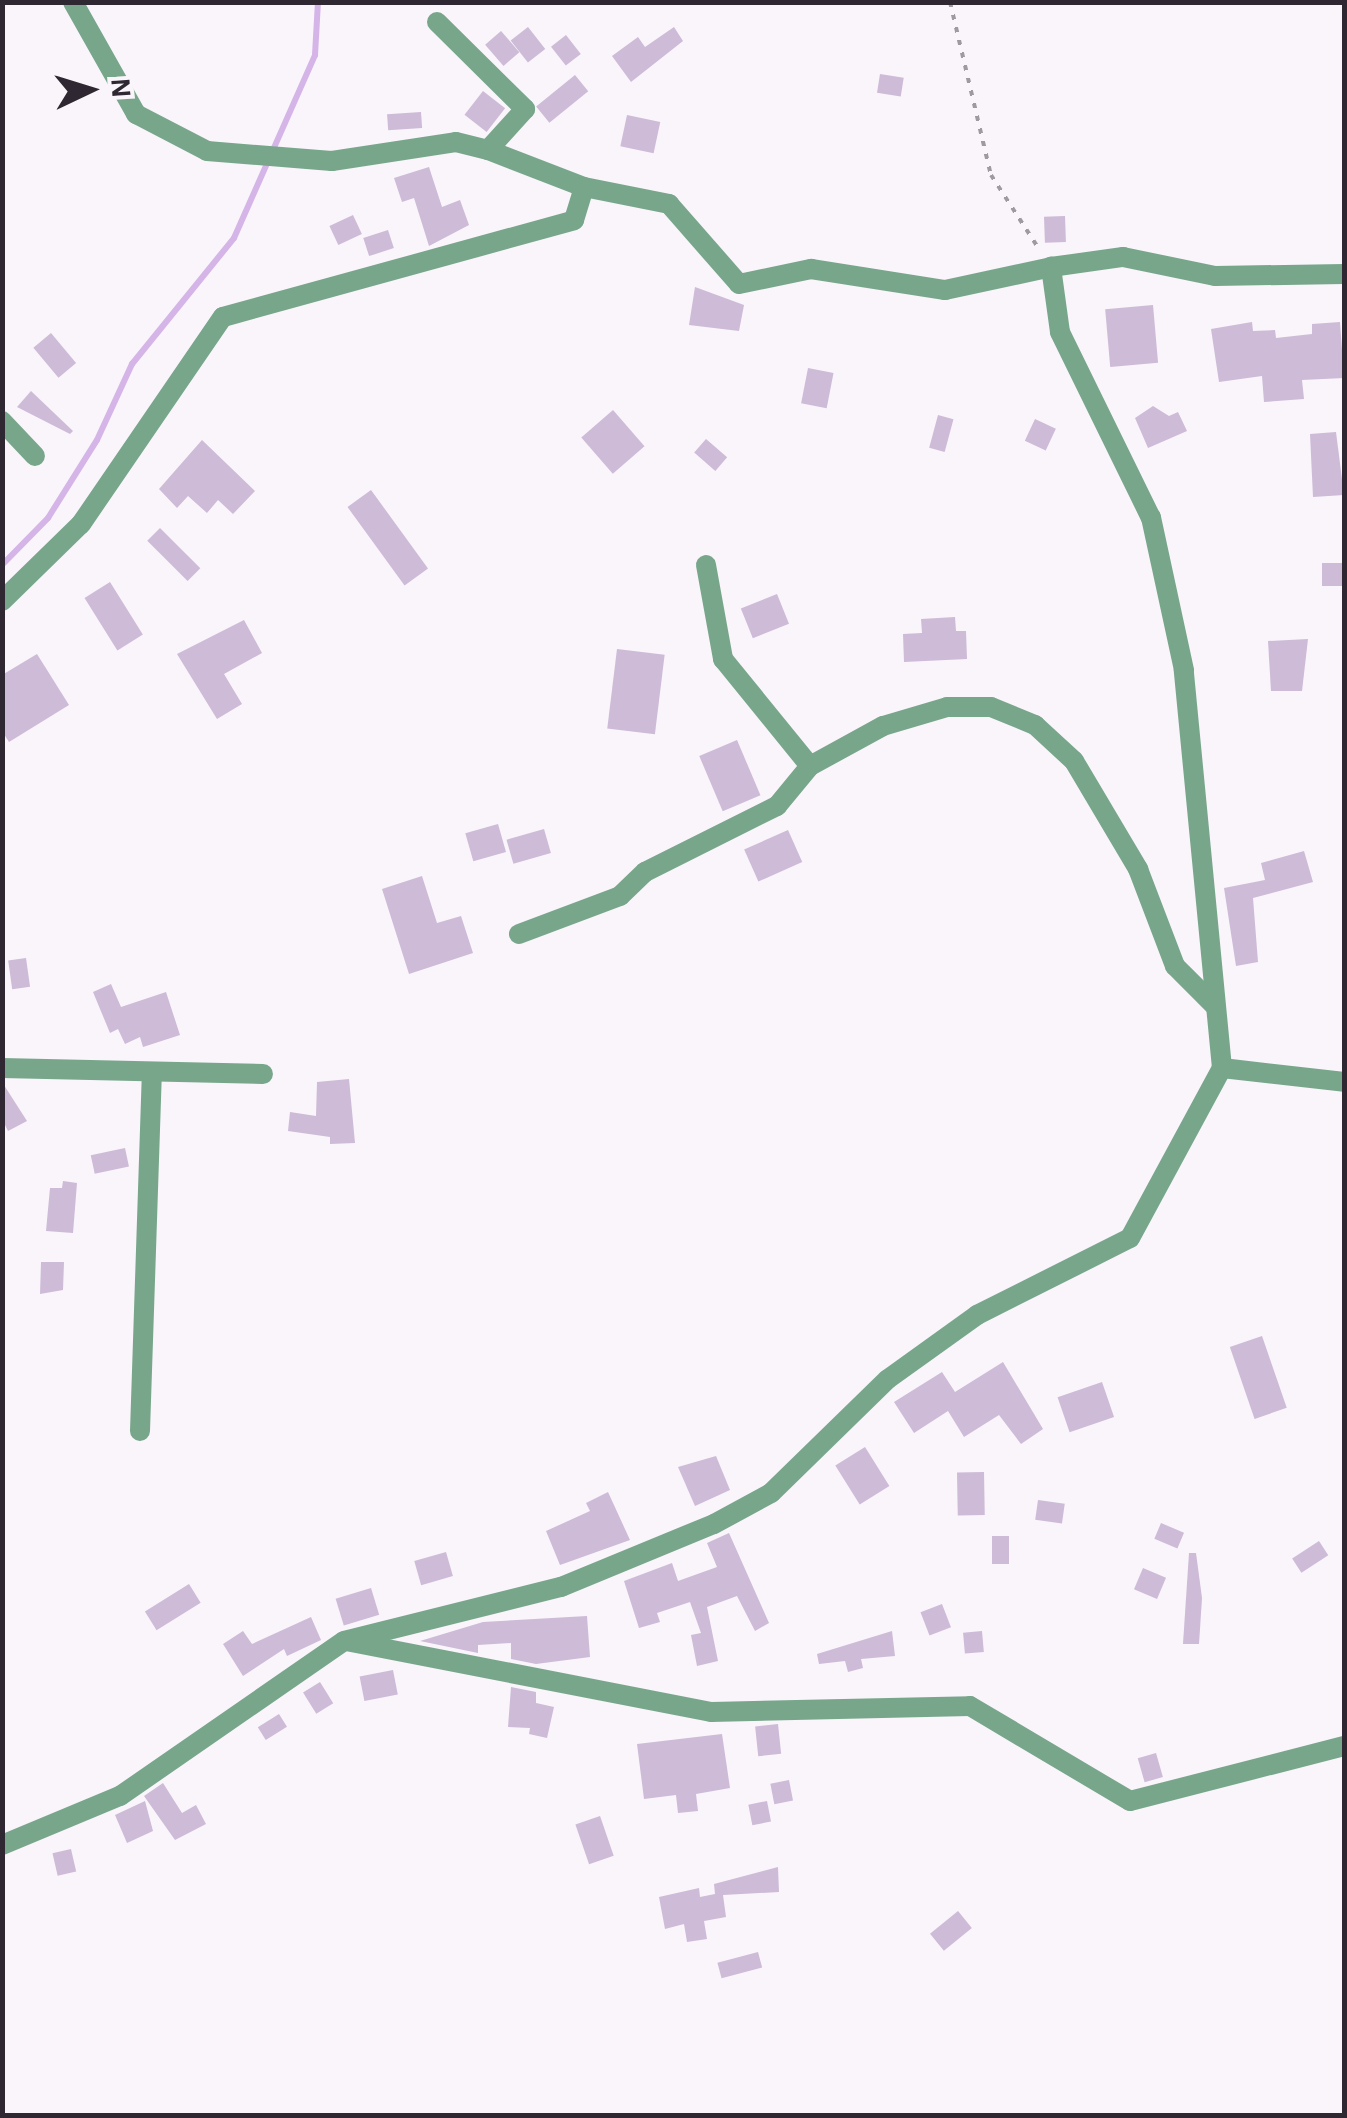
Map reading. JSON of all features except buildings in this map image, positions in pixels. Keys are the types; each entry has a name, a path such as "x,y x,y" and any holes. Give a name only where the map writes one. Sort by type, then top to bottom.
{"street":[{"path":"73,2 136,114 207,151 332,161 456,142 488,150 584,187 669,204 739,284 811,269 945,290 1051,267 1122,258 1214,276 1344,274"},
{"path":"437,22 525,110 488,150"},
{"path":"2,601 81,524 223,318 574,220 584,187"},
{"path":"2,1846 120,1796 344,1641 561,1587 771,1493 888,1379 976,1314 1130,1238 1222,1068 1184,670 1151,518 1060,332 1051,267"},
{"path":"2,421 35,456"},
{"path":"706,565 723,660 810,766"},
{"path":"519,934 620,896 645,872 776,806 810,766 883,726 947,708 990,707 1035,725 1074,761 1138,869 1175,966 1214,1006"},
{"path":"2,1068 264,1074"},
{"path":"1222,1068 1344,1082"},
{"path":"140,1431 152,1072"},
{"path":"344,1641 711,1712 970,1706 1130,1800 1344,1746"}],"path":[{"path":"950,2 991,175 1051,267"}],"waterway":[{"path":"2,565 48,518 97,440 132,364 234,238 315,55 318,2"}]}
